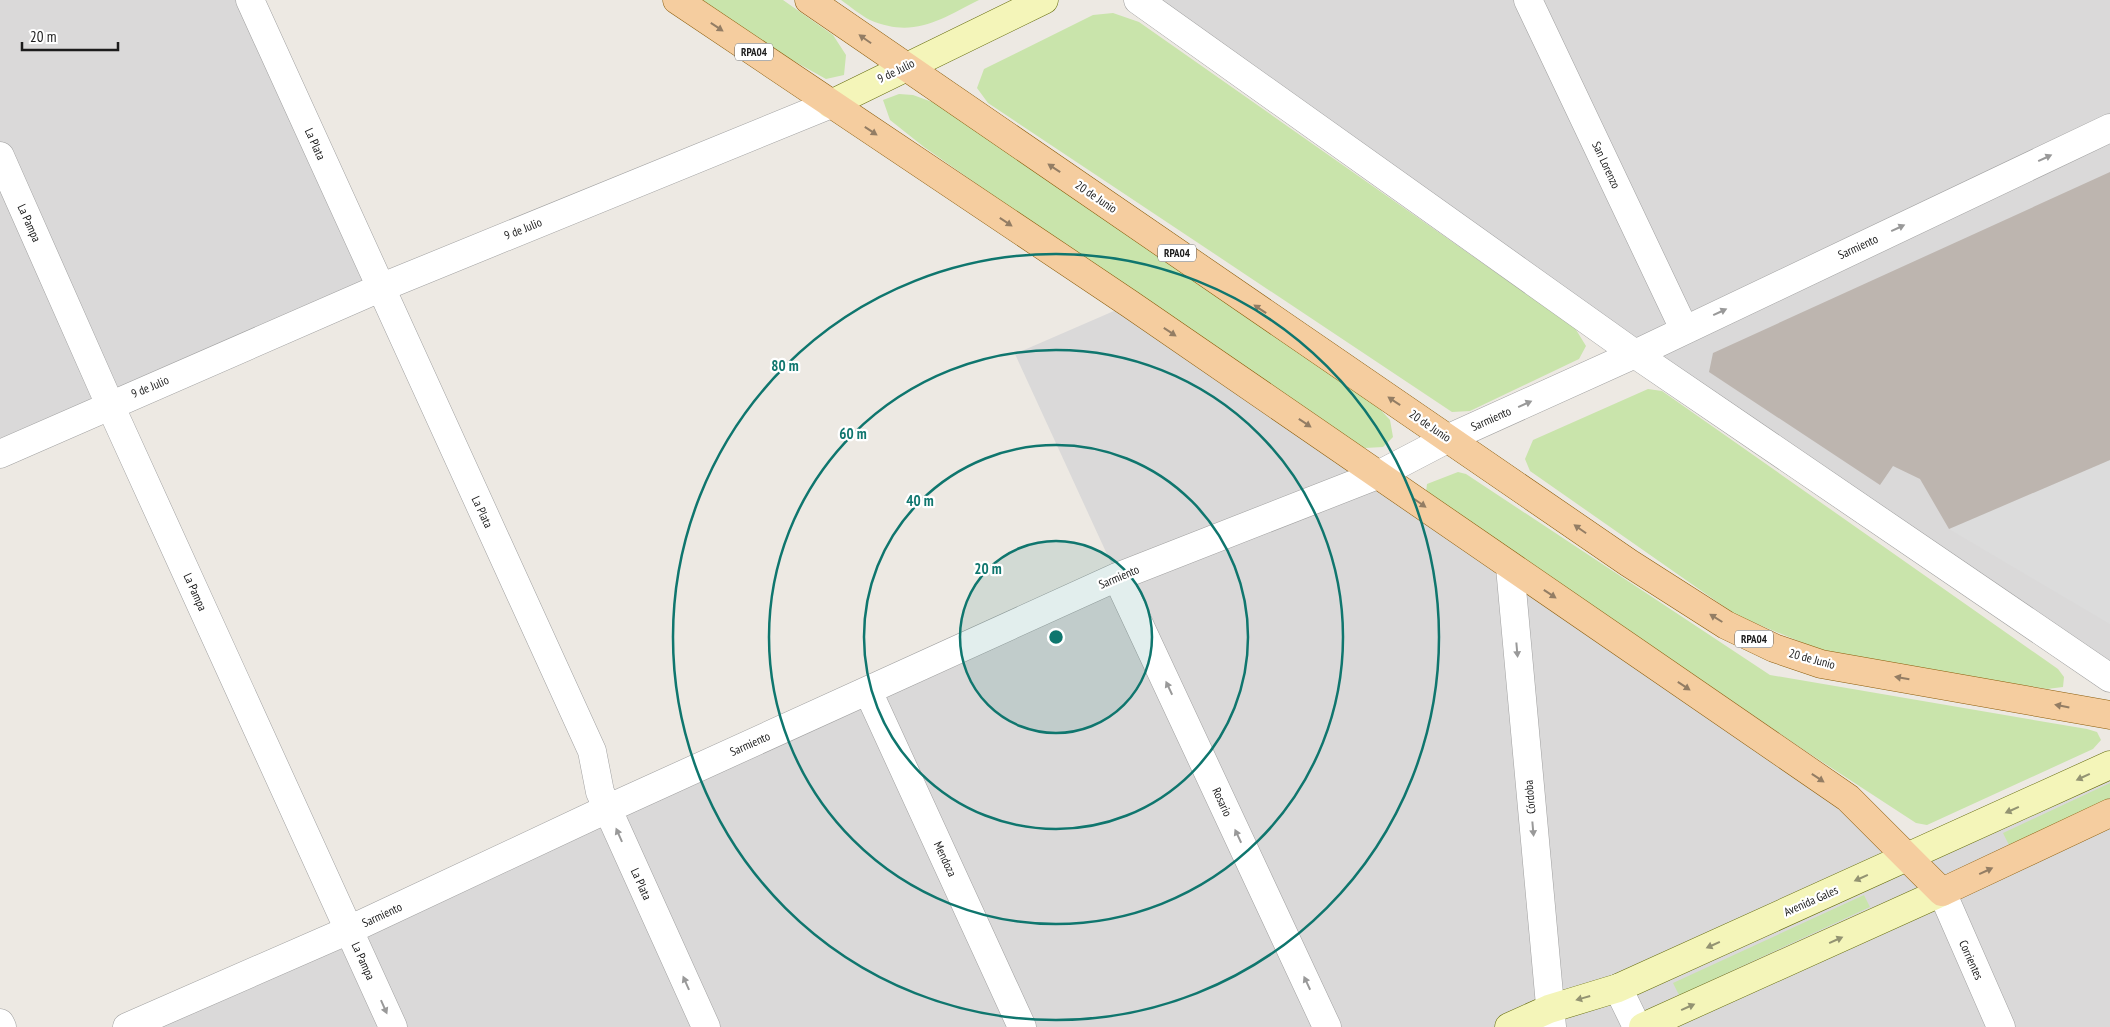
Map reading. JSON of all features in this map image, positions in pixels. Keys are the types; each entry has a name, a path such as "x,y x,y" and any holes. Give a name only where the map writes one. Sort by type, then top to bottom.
{"main road":[{"name":"RPA04","path":"677,0 1380,474 1510,566 1848,798 1906,858"},
{"name":"20 de Junio","path":"809,0 1637,568 1726,625 1774,648 1821,664 2110,715"},
{"name":"9 de Julio","path":"831,104 1044,0"},
{"name":"Avenida Gales","path":"1509,1027 1550,1018 2110,764"},
{"path":"1643,1027 1942,892 2110,813"},
{"path":"1906,858 1942,892"}],"street":[{"name":"La Plata","path":"250,0 592,751 600,792 607,809 706,1027"},
{"path":"1138,0 1635,354 2110,678"},
{"name":"San Lorenzo","path":"1528,0 1684,329"},
{"name":"9 de Julio","path":"0,454 380,288 831,104"},
{"name":"Sarmiento","path":"127,1027 349,930 607,809 1117,577 1380,474 1449,438 1635,354 1684,329 2110,128"},
{"name":"La Pampa","path":"0,156 110,405 393,1027"},
{"name":"Córdoba","path":"1510,566 1550,1018"},
{"name":"Rosario","path":"1117,577 1327,1027"},
{"name":"Mendoza","path":"868,691 1022,1027"},
{"name":"Corrientes","path":"1942,892 2001,1027"},
{"path":"1618,988 1637,1027"},
{"path":"0,1023 2,1027"}],"shaded area":[{"path":"0,0 250,0 380,288 0,454"},
{"path":"1138,0 2110,0 2110,678"},
{"path":"1130,304 1848,798 1906,858 2110,765 2110,1027 127,1027 1117,576 1015,354"},
{"path":"2110,460 2110,624 1949,529"}],"green space":[{"path":"700,0 783,0 833,35 846,55 844,75 826,79 774,50"},
{"path":"841,0 979,0 939,20 914,27 900,28 870,20"},
{"path":"1113,13 1139,22 1575,328 1586,346 1579,359 1470,411 1452,412 988,103 977,88 984,69 1093,15"},
{"path":"899,94 913,95 935,103 1379,408 1390,420 1393,437 1383,447 1365,448 1345,442 924,147 890,120 883,100"},
{"path":"1648,389 1662,391 2058,669 2064,677 2063,687 2047,689 1860,659 1815,648 1736,615 1530,471 1525,459 1533,440"},
{"path":"1458,472 1466,474 1770,675 2087,729 2097,732 2101,740 2093,749 1927,825 1916,823 1804,750 1426,492 1427,484"},
{"path":"2110,783 2110,798 2009,845 2003,833"},
{"path":"1864,895 1870,907 1679,995 1673,983"}],"building":[{"path":"2110,172 2110,460 1949,529 1920,479 1893,466 1880,485 1709,372 1713,353"}]}
